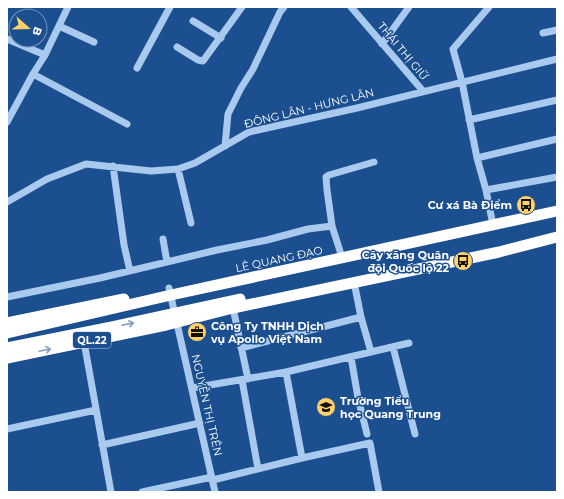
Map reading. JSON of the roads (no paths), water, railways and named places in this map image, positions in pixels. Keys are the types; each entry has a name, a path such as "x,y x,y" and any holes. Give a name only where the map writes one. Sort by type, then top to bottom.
{"highway":[{"name":"LÊ QUANG ĐẠO","path":"7,323 170,292 492,222 557,204"},
{"name":"LÊ QUANG ĐẠO","path":"7,333 170,292 184,286 340,251 557,211"},
{"name":"QL.22","path":"7,348 113,331 557,230"},
{"name":"QL.22","path":"176,317 233,308 499,252 557,237"},
{"name":"QL.22","path":"7,358 84,342 113,331"}],"street":[{"path":"7,120 45,55 68,7"},
{"path":"136,68 170,7"},
{"path":"177,47 198,60 204,61 242,7"},
{"path":"225,146 228,114 240,88 253,69 280,12 284,7"},
{"name":"THÁI THỊ GIỮ","path":"351,7 423,91"},
{"path":"382,44 409,7"},
{"path":"489,7 453,49 462,82 477,158 486,190 492,222"},
{"path":"193,21 221,38"},
{"path":"59,26 94,42"},
{"path":"543,33 557,30"},
{"path":"7,39 45,55"},
{"name":"ĐÔNG LÂN - HƯNG LÂN","path":"7,202 47,179 86,164 151,171 178,169 195,163 249,132 357,108 557,59"},
{"path":"33,74 127,124"},
{"path":"469,120 557,100"},
{"path":"477,158 557,140"},
{"path":"340,251 332,226 326,177 374,162"},
{"path":"113,166 124,244 130,271"},
{"path":"178,169 191,223"},
{"path":"486,190 557,177"},
{"path":"7,297 100,278 217,250 267,240 308,229 332,226"},
{"path":"163,239 167,262"},
{"path":"354,282 361,317 371,352"},
{"name":"NGUYỄN THỊ TRÊN","path":"170,292 215,492"},
{"path":"233,308 241,348 258,469"},
{"path":"241,348 361,317"},
{"path":"84,342 111,492"},
{"path":"192,388 286,372 409,343"},
{"path":"393,347 415,434"},
{"path":"351,357 366,434"},
{"path":"286,372 302,458"},
{"path":"7,429 96,410"},
{"path":"102,445 200,423"},
{"path":"142,492 212,479 370,443 379,492"}],"place":[{"name":"Cư xá Bà Điểm","path":"526,205"},
{"name":"Cây xăng Quân đội Quốc lộ 22","path":"463,261"},
{"name":"Công Ty TNHH Dịch vụ Apollo Việt Nam","path":"197,332"},
{"name":"Trường Tiểu học Quang Trung","path":"326,407"}]}
